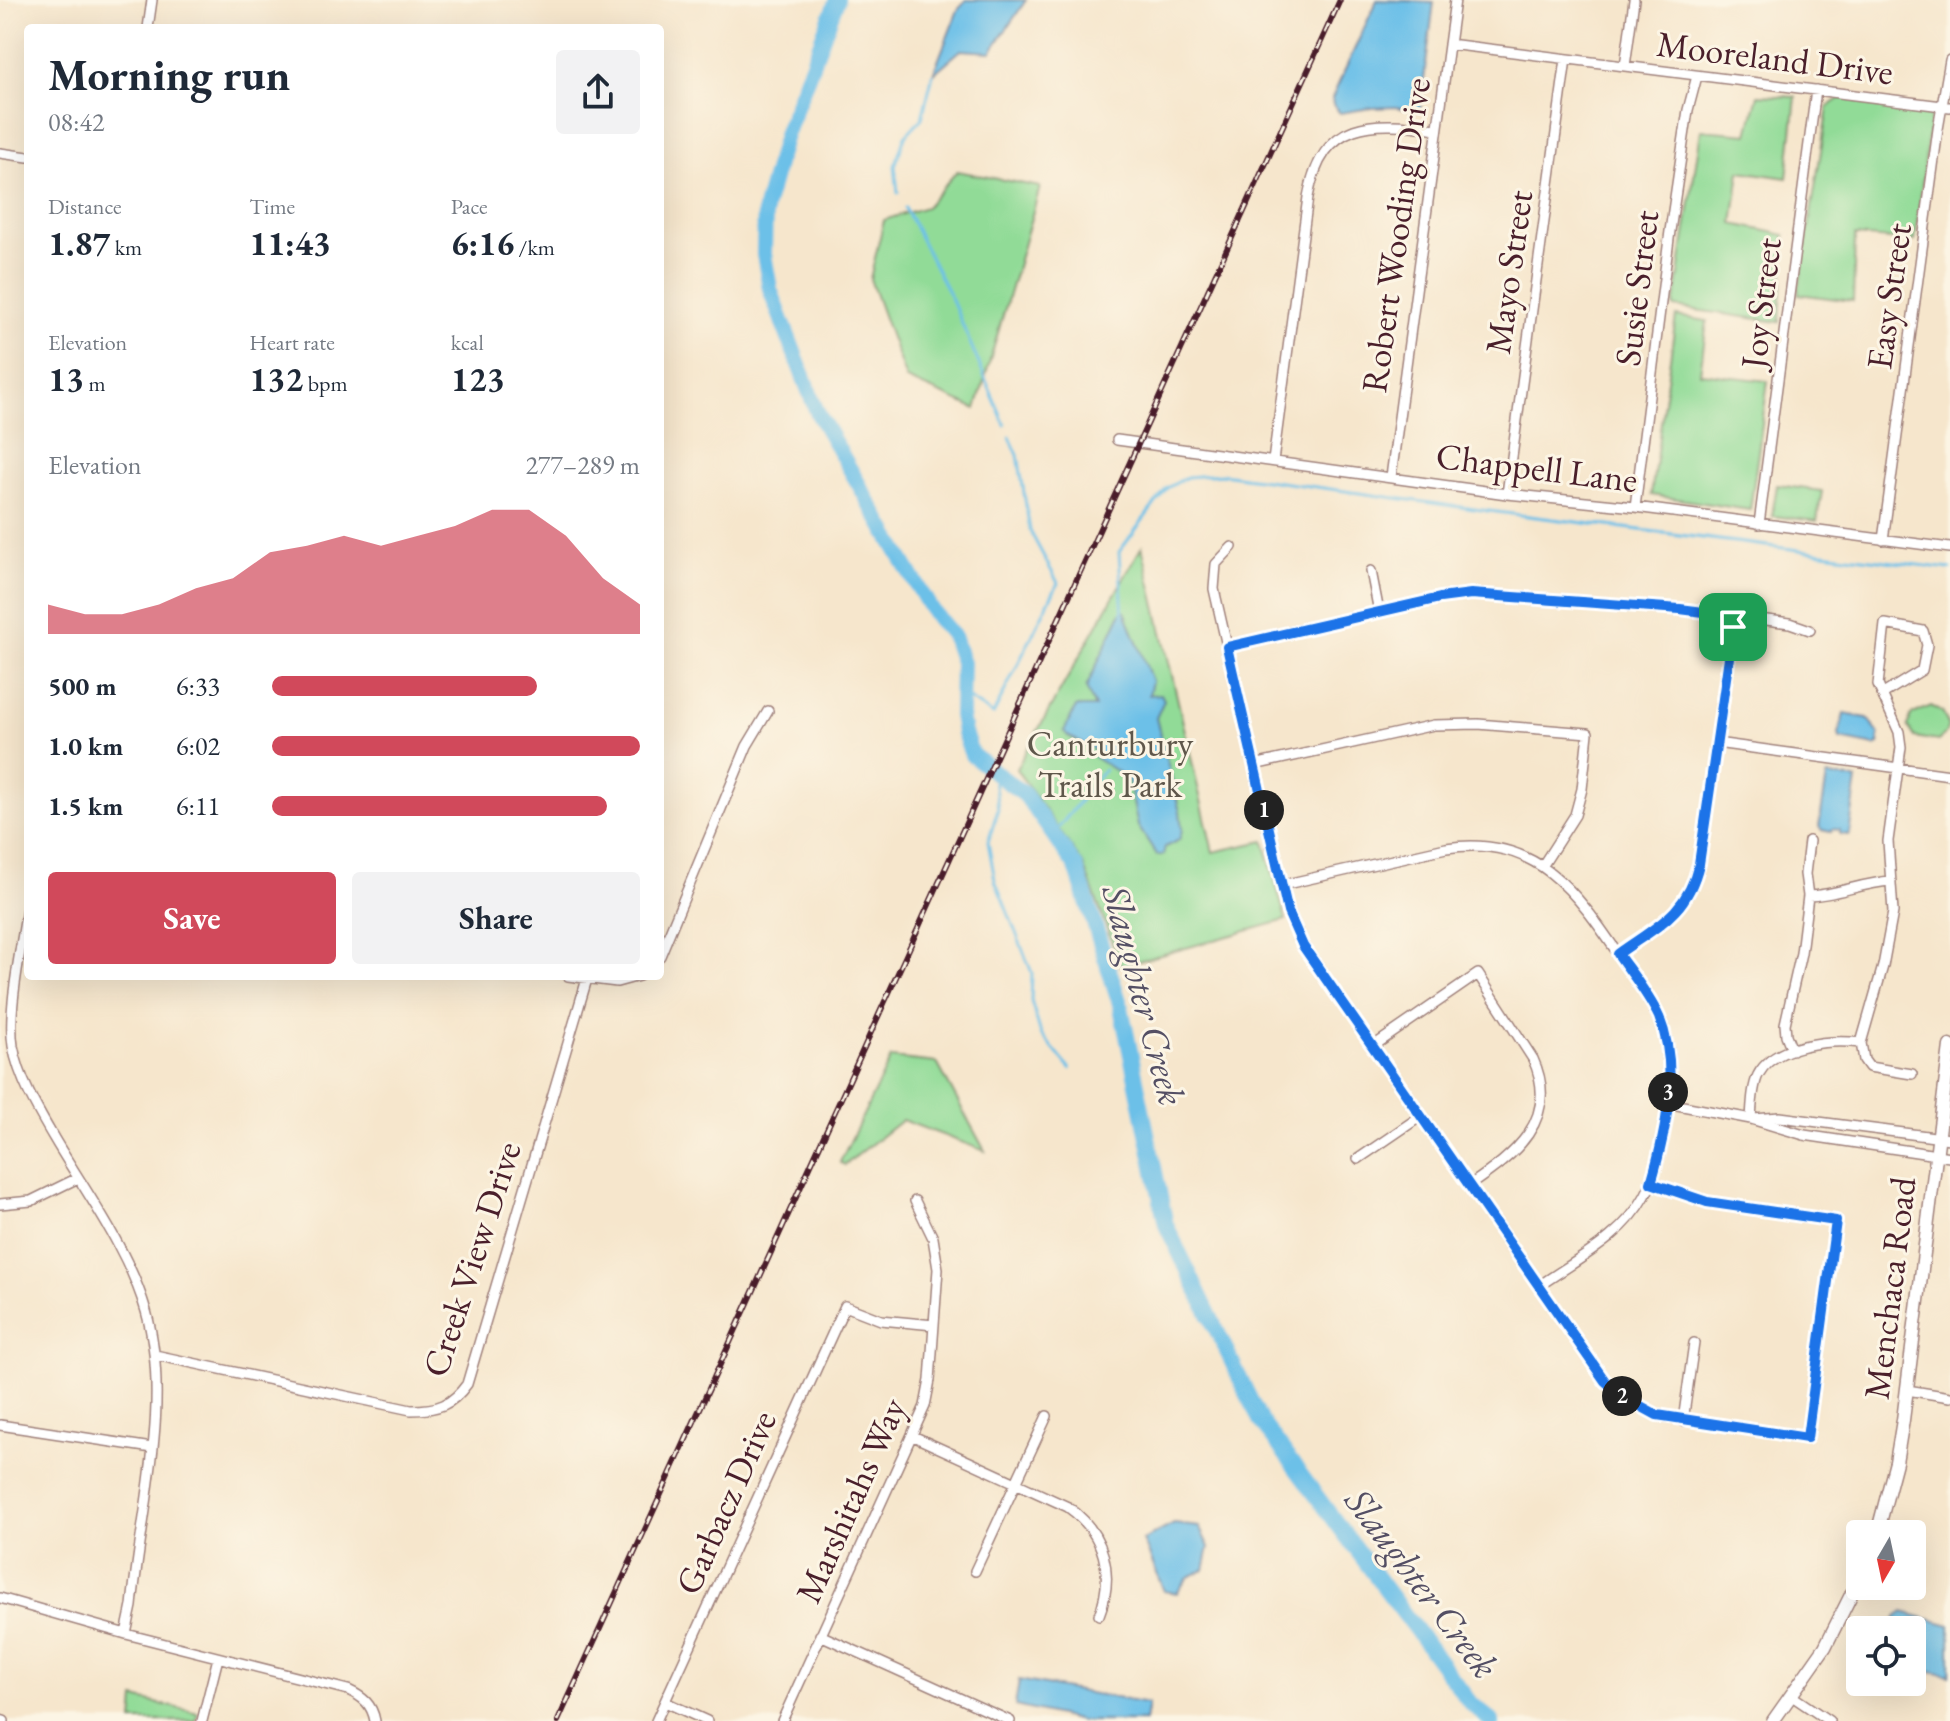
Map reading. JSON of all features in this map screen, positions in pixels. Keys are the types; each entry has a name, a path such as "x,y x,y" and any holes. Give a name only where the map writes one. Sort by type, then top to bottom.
{"main road":[{"name":"Menchaca Road","path":"1881,1520 1896,1462 1936,1155 1944,1139 1950,1046"},
{"path":"1773,1721 1825,1647 1848,1600"}],"street":[{"path":"149,24 152,0"},
{"name":"Robert Wooding Drive","path":"1391,477 1455,0"},
{"path":"1625,66 1634,0"},
{"name":"Mooreland Drive","path":"1449,44 1947,106"},
{"name":"Mayo Street","path":"1507,494 1566,59"},
{"name":"Easy Street","path":"1883,540 1938,129 1947,106 1950,60"},
{"name":"Susie Street","path":"1635,507 1672,216 1688,110 1697,76"},
{"name":"Joy Street","path":"1759,524 1816,90"},
{"path":"1273,461 1308,197 1314,172 1327,150 1356,129 1385,123 1437,129"},
{"path":"0,153 24,156"},
{"name":"Chappell Lane","path":"1117,440 1507,494 1635,507 1950,548"},
{"path":"1232,547 1220,557 1213,578 1288,912 1303,946 1596,1370 1614,1389 1647,1411 1683,1421 1807,1438 1836,1221 1707,1202 1651,1183"},
{"path":"1371,571 1379,612"},
{"path":"1227,647 1471,594 1680,609 1790,623 1810,630"},
{"path":"1618,954 1682,906 1693,886 1699,864 1735,616"},
{"path":"1883,694 1922,670 1927,645 1923,631 1885,624 1878,685 1901,739 1888,841 1893,912 1886,951 1861,1043 1864,1060 1869,1067 1912,1074"},
{"path":"664,946 747,746 768,711"},
{"path":"1254,765 1434,725 1478,724 1588,733 1579,803 1570,824 1543,865"},
{"path":"1716,743 1950,775"},
{"path":"1792,1050 1785,1024 1801,953 1808,896 1805,874 1809,841"},
{"path":"1282,885 1459,846 1512,850 1543,865 1568,886 1651,1003 1666,1039 1670,1063 1667,1103 1651,1183 1636,1210 1618,1230 1539,1286"},
{"path":"1808,896 1836,894 1891,881"},
{"path":"24,931 12,1021 18,1067 40,1115 136,1281 155,1355 157,1393 152,1448 126,1634"},
{"path":"1372,1047 1478,974 1533,1059 1538,1069 1540,1093 1536,1118 1522,1145 1470,1185"},
{"name":"Creek View Drive","path":"155,1355 411,1410 432,1410 448,1405 467,1384 587,980"},
{"path":"597,980 624,980"},
{"path":"1751,1119 1759,1074 1769,1063 1792,1050 1822,1041 1861,1043"},
{"path":"1667,1103 1751,1119 1804,1135 1950,1157"},
{"path":"1358,1159 1421,1116"},
{"path":"1751,1119 1780,1117 1944,1139"},
{"path":"0,1204 31,1201 78,1178"},
{"name":"Marshitahs Way","path":"782,1721 913,1436 928,1394 937,1258 928,1226 915,1201"},
{"name":"Garbacz Drive","path":"656,1721 845,1306 881,1320 934,1325"},
{"path":"1683,1421 1694,1343"},
{"path":"1907,1390 1950,1397"},
{"path":"975,1571 1047,1416"},
{"path":"0,1425 152,1448"},
{"path":"913,1436 1068,1507 1085,1521 1096,1536 1106,1564 1108,1582 1099,1615"},
{"path":"0,1598 126,1634 348,1690 365,1700 375,1721"},
{"path":"820,1635 1010,1721"},
{"path":"202,1721 218,1658"},
{"path":"1792,1696 1829,1721"},
{"path":"665,1702 707,1721"}],"green space":[{"path":"1758,95 1796,97 1787,178 1740,171 1733,224 1785,235 1780,322 1674,307 1701,130 1748,134"},
{"path":"1841,98 1931,112 1915,241 1855,236 1853,301 1798,294 1828,107"},
{"path":"957,171 1040,187 976,409 906,379 870,279 884,220 926,207"},
{"path":"1676,316 1707,321 1700,373 1768,381 1750,510 1651,495"},
{"path":"1777,485 1822,491 1817,521 1772,516"},
{"name":"Canturbury Trails Park","path":"1142,546 1213,852 1264,841 1286,920 1121,966 1083,864 1016,769"},
{"path":"1931,706 1942,712 1948,724 1946,733 1938,741 1915,737 1908,726 1911,715"},
{"path":"891,1058 937,1063 985,1151 902,1120 845,1165 840,1162"},
{"path":"135,1698 198,1713 196,1721 133,1721"}],"water":[{"path":"966,0 1026,0 991,52 961,50 933,74 958,10"},
{"path":"1377,0 1434,2 1420,111 1395,107 1340,113 1333,105 1332,98"},
{"path":"1125,611 1152,681 1149,695 1161,694 1164,700 1156,718 1182,830 1179,840 1165,847 1163,855 1157,855 1138,826 1129,783 1124,776 1094,757 1094,749 1064,731 1076,707 1095,707 1086,688 1121,613"},
{"path":"1844,714 1867,718 1879,734 1879,744 1875,746 1840,739"},
{"path":"1829,776 1857,780 1849,835 1840,834 1840,830 1832,829 1831,832 1819,827"},
{"path":"1174,1524 1199,1527 1209,1547 1204,1570 1188,1577 1177,1593 1164,1591 1143,1540"},
{"path":"1903,1612 1917,1616 1897,1616"},
{"path":"1926,1618 1950,1625 1950,1675 1926,1670 1929,1647 1926,1643"},
{"path":"1019,1680 1148,1704 1145,1721 1081,1721 1015,1706"}],"waterway":[{"name":"Slaughter Creek","path":"837,0 785,135 765,208 764,254 770,289 817,412 932,611 953,636 962,663 961,715 972,755 1025,795 1076,867 1121,1007 1166,1225 1260,1420 1471,1704 1492,1721"},
{"path":"898,193 895,166 905,136 922,118 933,74"},
{"path":"905,208 951,298 1005,425"},
{"path":"963,695 993,715 1058,583 1030,531 1018,455 1010,437"},
{"path":"1123,616 1119,552 1167,488 1187,477 1222,474 1950,569"},
{"path":"1053,835 1104,770"},
{"path":"993,771 998,809 988,842 995,880 1032,973 1031,1001 1041,1034 1070,1069"}],"railway":[{"path":"558,1721 1340,0"}],"route":[{"path":"1471,594 1680,609 1735,616 1733,627 1699,864 1693,886 1682,906 1618,954 1658,1016 1669,1052 1667,1103 1651,1183 1707,1202 1836,1221 1807,1438 1657,1415 1624,1397 1596,1370 1303,946 1285,902 1227,647 1440,598 1471,594"}]}
